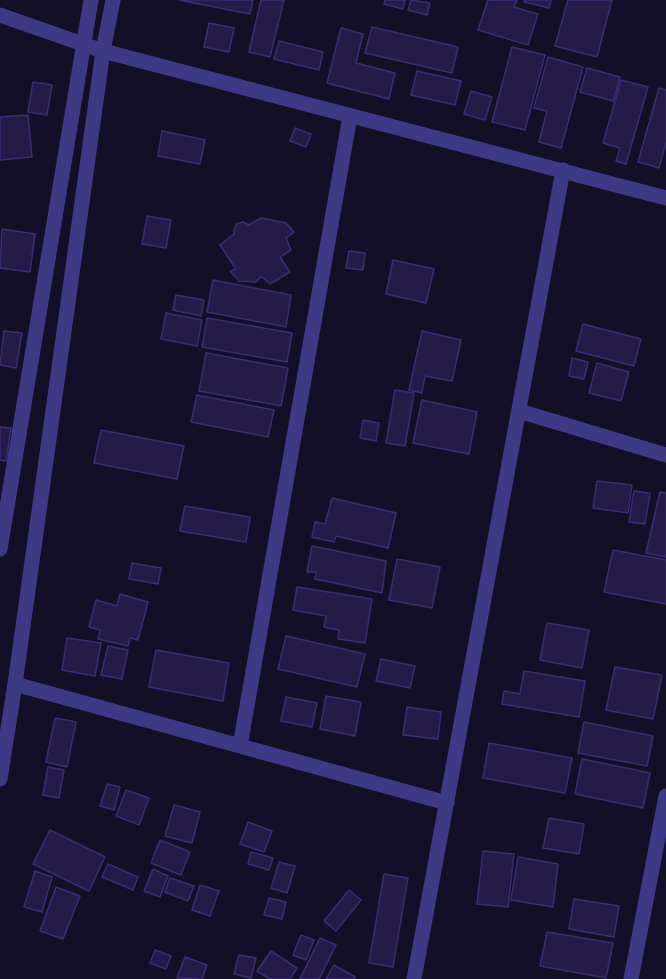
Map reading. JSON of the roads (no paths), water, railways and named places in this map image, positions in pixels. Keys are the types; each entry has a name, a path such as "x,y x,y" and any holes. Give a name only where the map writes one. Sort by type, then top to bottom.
{"street":[{"path":"0,549 91,0"},
{"path":"0,779 103,51 113,0"},
{"path":"0,15 103,51 665,195"},
{"path":"240,746 350,116"},
{"path":"414,979 563,170"},
{"path":"519,411 666,454"},
{"path":"15,684 447,803"},
{"path":"631,979 666,796"}]}
